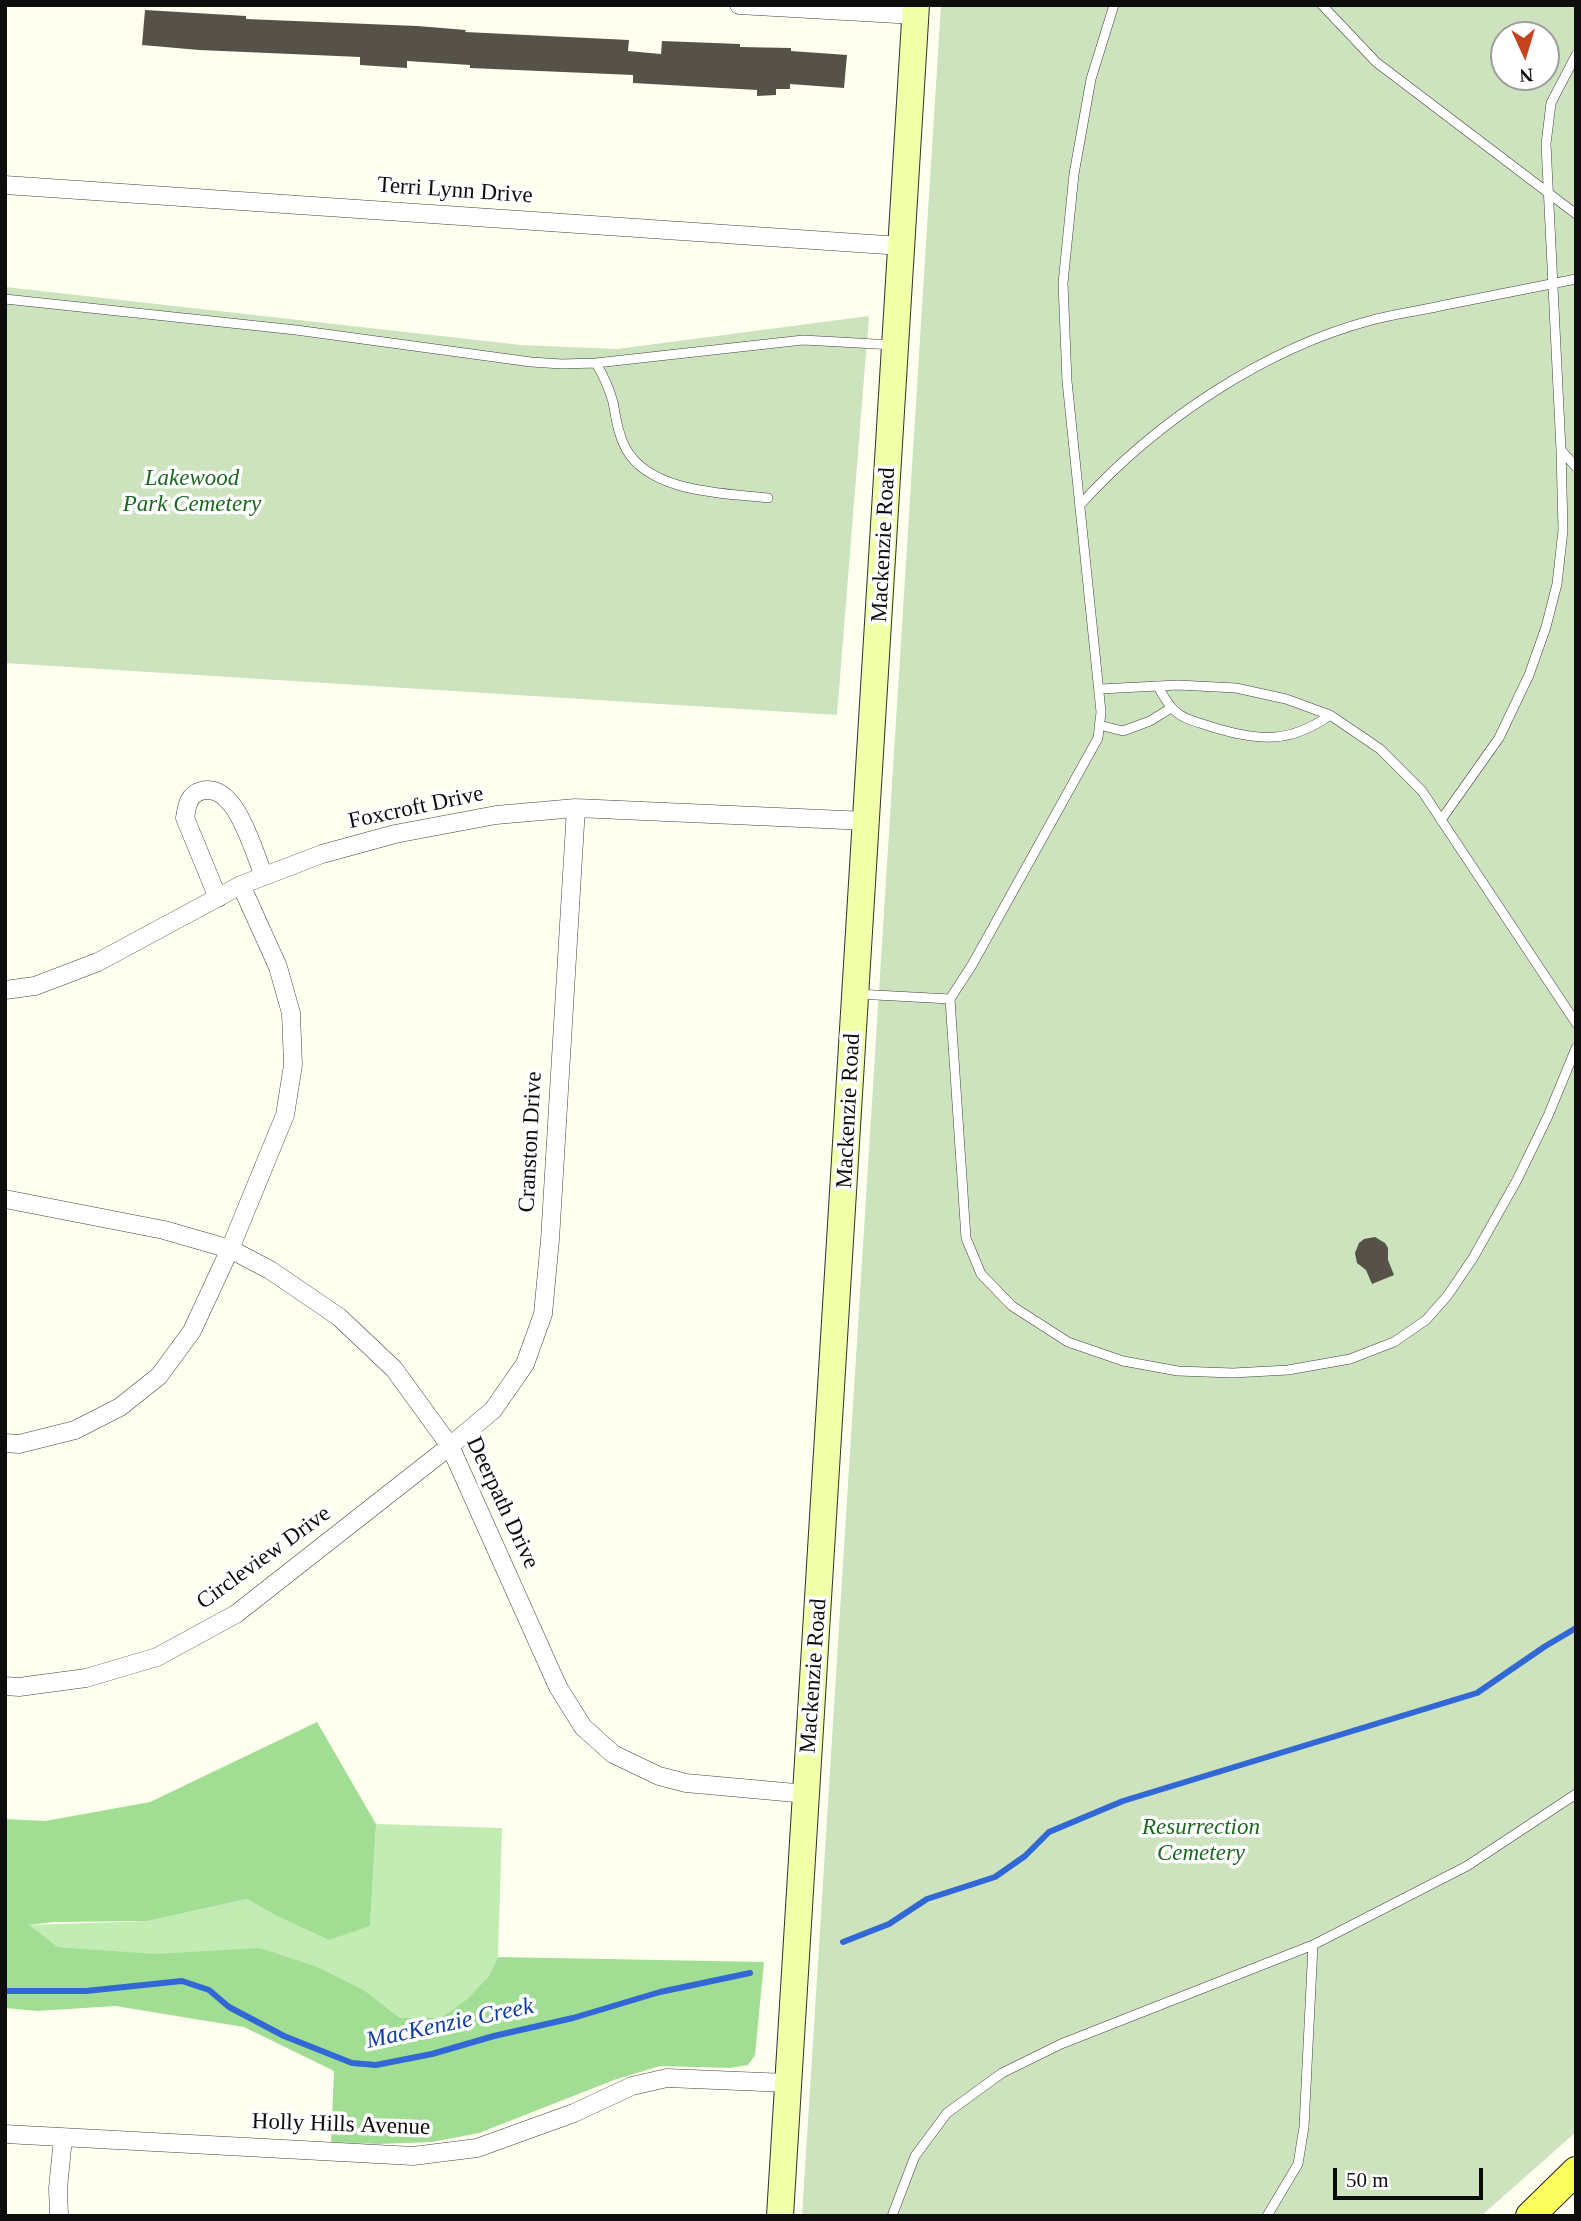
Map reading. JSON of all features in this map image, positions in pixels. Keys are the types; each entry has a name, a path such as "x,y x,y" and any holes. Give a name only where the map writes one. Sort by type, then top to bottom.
{"main road":[{"name":"Mackenzie Road","path":"780,2216 915,10"},
{"path":"1530,2216 1576,2171"}],"street":[{"path":"739,5 915,10"},
{"name":"Terri Lynn Drive","path":"5,185 901,246"},
{"path":"218,898 185,818 187,804 195,793 208,789 222,793 233,803 264,876"},
{"name":"Foxcroft Drive","path":"5,990 35,986 98,962 241,885 322,854 395,835 496,815 576,808 867,821"},
{"name":"Cranston Drive","path":"450,1446 493,1410 526,1364 543,1314 550,1240 576,808"},
{"path":"5,1443 19,1444 75,1430 120,1407 159,1376 192,1331 230,1249 285,1115 293,1065 291,1013 278,967 241,885"},
{"name":"Deerpath Drive","path":"5,1199 164,1230 230,1249 270,1270 339,1317 394,1369 450,1446 558,1687 583,1727 613,1754 659,1776 686,1783 807,1794"},
{"name":"Circleview Drive","path":"5,1686 19,1688 86,1678 157,1657 236,1614 450,1446"},
{"name":"Holly Hills Avenue","path":"5,2134 413,2156 477,2148 575,2113 632,2086 667,2078 788,2083"},
{"path":"59,2216 62,2138"}],"lane":[{"path":"1114,5 1091,79 1074,174 1063,283 1067,381 1101,712 1098,738 972,965 950,999 965,1238 981,1275 1012,1306 1068,1342 1123,1361 1178,1371 1233,1373 1288,1370 1350,1359 1394,1342 1426,1320 1448,1295 1473,1258 1517,1180 1548,1116 1576,1048"},
{"path":"1322,5 1376,62 1576,214"},
{"path":"1441,820 1499,738 1529,675 1546,627 1557,584 1563,530 1562,450 1546,144 1551,103 1576,55"},
{"path":"1080,505 1111,470 1154,434 1220,387 1308,341 1373,320 1576,279"},
{"path":"5,299 296,330 562,364 596,363 803,340 895,345"},
{"path":"596,363 605,379 617,426 626,448 640,466 666,481 697,490 768,498"},
{"path":"1562,450 1576,467"},
{"path":"1100,689 1158,686 1236,688 1286,699 1330,715 1380,749 1422,791 1576,1023"},
{"path":"1158,686 1171,708 1186,719 1255,737 1298,734 1330,715"},
{"path":"1099,725 1123,731 1150,722 1171,708"},
{"path":"856,993 950,999"},
{"path":"892,2216 915,2156 947,2113 1002,2073 1061,2044 1312,1945 1467,1866 1576,1794"},
{"path":"1267,2216 1298,2164 1304,2127 1312,1945"}],"green space":[{"name":"Resurrection Cemetery","path":"941,5 1576,5 1576,2132 1481,2216 802,2216"},
{"name":"Lakewood Park Cemetery","path":"5,287 521,345 617,349 869,316 837,715 5,663"},
{"path":"317,1722 376,1824 370,1926 329,1940 247,1899 148,1921 54,1922 29,1925 58,1947 156,1954 259,1948 318,1967 364,1990 400,2018 441,2018 467,1999 489,1976 498,1957 764,1962 755,2055 748,2065 730,2068 660,2066 614,2080 479,2133 432,2142 331,2142 334,2071 244,2027 115,2006 37,2011 5,2008 5,1819 45,1821 150,1802"},
{"path":"376,1824 502,1828 498,1957 489,1976 467,1999 441,2018 400,2018 364,1990 318,1967 58,1947 28,1925 148,1921 247,1899 273,1914 370,1926"}],"building":[{"path":"145,10 246,16 246,19 417,26 466,30 465,32 629,40 628,51 661,54 662,41 740,44 740,47 791,48 791,51 847,55 844,88 790,84 790,89 776,89 776,95 757,96 757,90 633,83 633,75 470,68 470,65 407,61 407,68 360,65 360,57 142,45"},
{"path":"1375,1237 1388,1248 1388,1260 1394,1275 1372,1284 1366,1270 1357,1263 1355,1253 1364,1239"}],"waterway":[{"path":"843,1942 889,1924 927,1899 995,1877 1025,1856 1049,1832 1123,1801 1477,1693 1576,1628"},
{"name":"MacKenzie Creek","path":"5,1991 86,1991 182,1981 209,1990 229,2007 284,2036 352,2063 376,2065 432,2054 494,2036 573,2018 660,1992 750,1973"}]}
